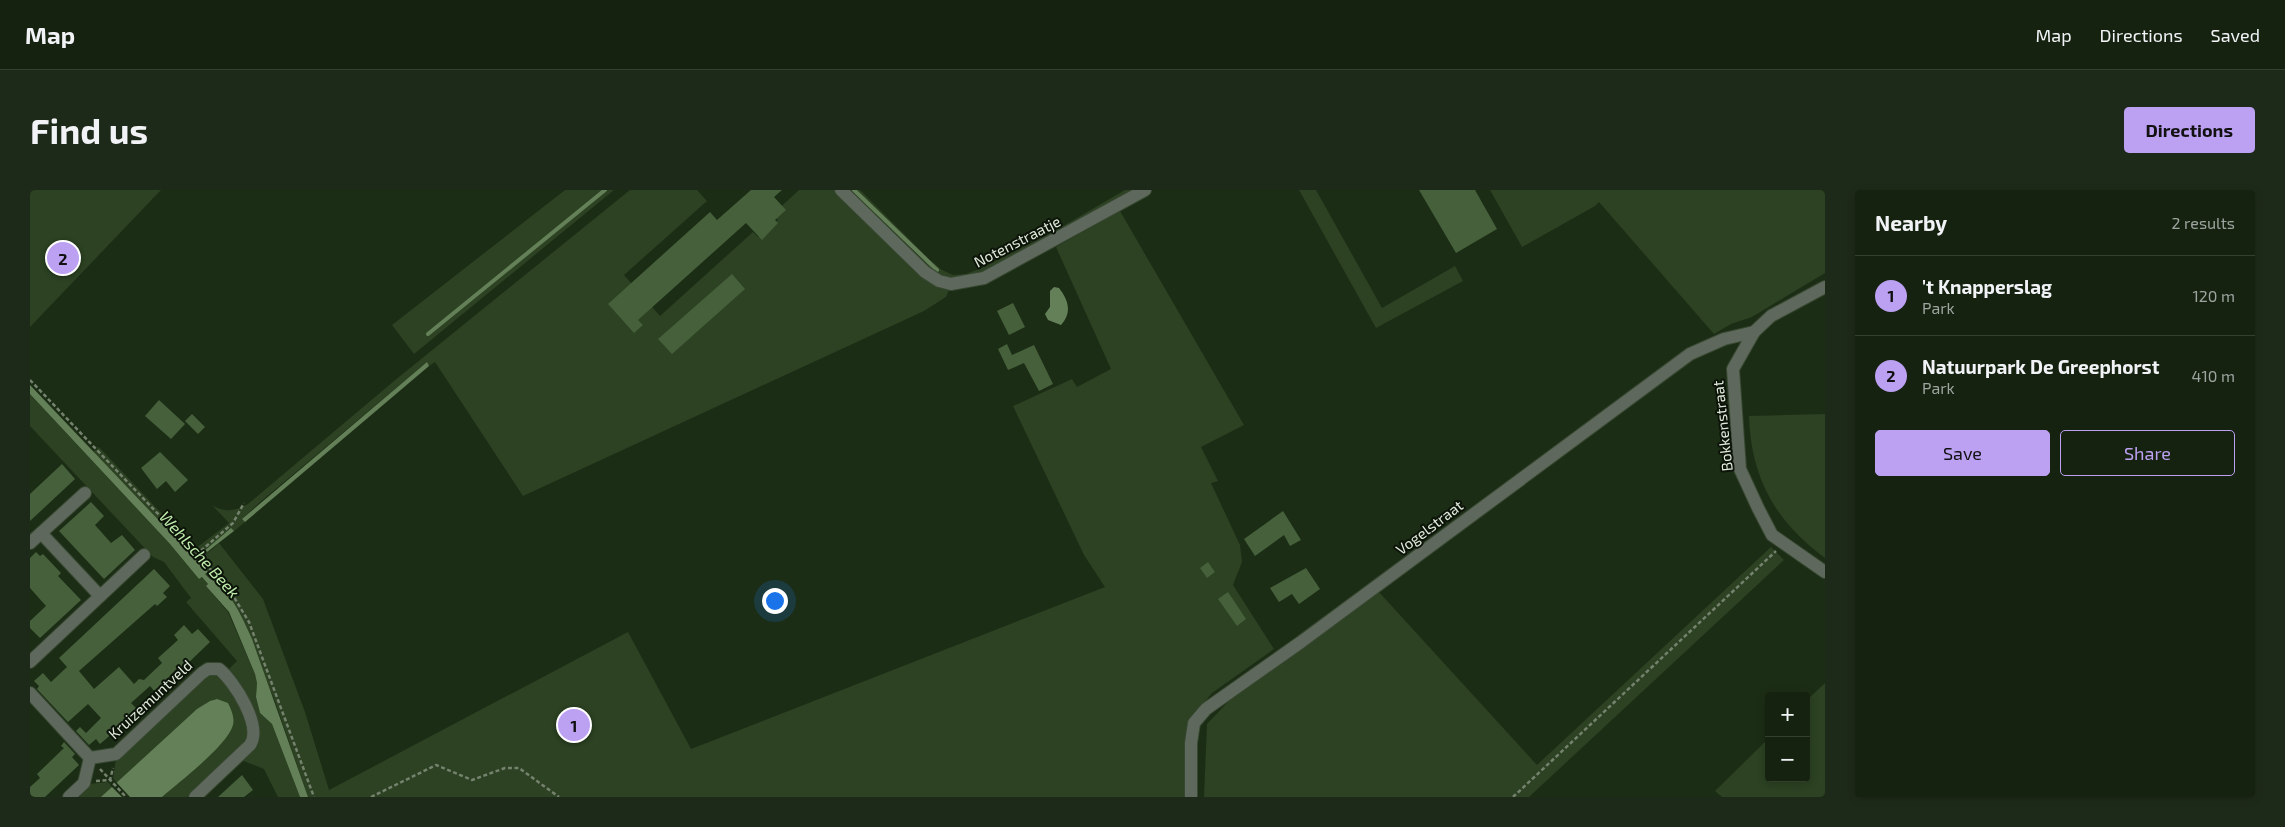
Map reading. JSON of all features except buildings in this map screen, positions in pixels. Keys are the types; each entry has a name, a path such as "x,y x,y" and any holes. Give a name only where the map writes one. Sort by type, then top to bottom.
{"street":[{"name":"Notenstraatje","path":"841,190 925,272 939,281 951,284 984,278 1145,190"},
{"name":"Bokkenstraat","path":"1825,287 1771,316 1754,332 1733,370 1740,469 1772,534 1825,572"},
{"name":"Vogelstraat","path":"1191,797 1191,742 1194,723 1206,709 1301,642 1690,354 1724,339 1754,332"},
{"path":"30,543 85,492"},
{"path":"41,533 100,596"},
{"path":"30,662 144,554"},
{"name":"Kruizemuntveld","path":"90,758 116,754 202,672 208,669 219,669 237,689 245,705 254,737 250,745 195,797"},
{"path":"30,693 90,758 84,783 69,797"}],"path":[{"path":"30,380 232,594 249,622 314,797"},
{"path":"196,555 233,523 244,503"},
{"path":"1513,797 1784,543"},
{"path":"84,783 110,780 116,754"},
{"path":"371,797 436,765 472,780 505,768 519,768 559,797"},
{"path":"113,782 126,797"}],"shaded area":[{"path":"30,190 161,190 30,327"},
{"path":"565,190 614,190 414,354 392,325"},
{"path":"630,190 697,190 707,201 624,275 660,316 753,232 758,237 778,220 773,214 799,190 838,190 949,290 946,297 924,311 523,496 435,362 429,366 427,362 259,503 242,519 245,522 234,531 231,529 205,556 219,543 263,599 305,712 329,790 628,632 691,749 1105,587 1084,555 1013,406 1072,379 1077,387 1111,369 1056,247 1120,211 1244,425 1201,447 1218,481 1211,483 1240,545 1242,562 1233,585 1274,649 1212,693 1193,716 1187,797 308,797 273,696 213,580 205,574 207,571 93,452 99,447 195,549 229,523 212,505 230,510 248,504 394,381"},
{"path":"846,190 860,190 929,259 942,270 953,275 966,274 984,267 1053,232 1125,190 1136,190 989,272 956,280 945,278 934,272"},
{"path":"1299,190 1316,190 1382,308 1455,266 1463,281 1376,328"},
{"path":"1490,190 1825,190 1825,273 1752,317 1731,324 1714,334 1599,202 1522,247"},
{"path":"1054,287 1059,288 1068,307 1067,316 1061,325 1048,320 1045,314 1050,307 1050,291"},
{"path":"427,362 429,366 245,522 242,519"},
{"path":"30,385 208,572 205,574 229,596 240,613 252,639 308,797 300,797 272,724 260,713 256,697 257,683 255,674 229,612 206,586 208,584 202,577 199,579 170,544 30,394"},
{"path":"30,394 170,544 199,579 202,577 208,584 206,586 228,612 255,674 257,683 256,697 260,713 272,724 300,797 278,797 264,769 241,760 257,745 260,738 249,707 227,671 237,661 186,602 191,598 164,562 153,557 30,426"},
{"path":"1825,414 1825,558 1792,529 1769,496 1755,459 1749,416"},
{"path":"231,528 234,531 203,555 202,553"},
{"path":"1771,547 1784,560 1529,797 1204,797 1207,724 1229,701 1378,591 1537,765"},
{"path":"213,674 225,683 241,707 249,731 246,743 187,797 158,797 217,699 210,701 195,714 178,735 117,783 113,778 116,759 206,676"},
{"path":"1825,683 1825,797 1722,797 1715,791 1765,742 1765,782 1810,782 1810,697"},
{"path":"217,699 228,703 231,711 233,725 229,734 212,753 162,797 101,797 197,709"},
{"path":"108,782 112,787 105,797 75,797 89,784"}],"pier":[{"path":"115,781 130,797 122,797 110,785"}],"waterway":[{"path":"428,334 605,190"},
{"path":"854,190 937,270"}],"place":[{"name":"Natuurpark De Greephorst","path":"63,258"},
{"name":"'t Knapperslag","path":"574,725"}],"water label":[{"name":"Wehlsche Beek","path":"200,554"}]}
